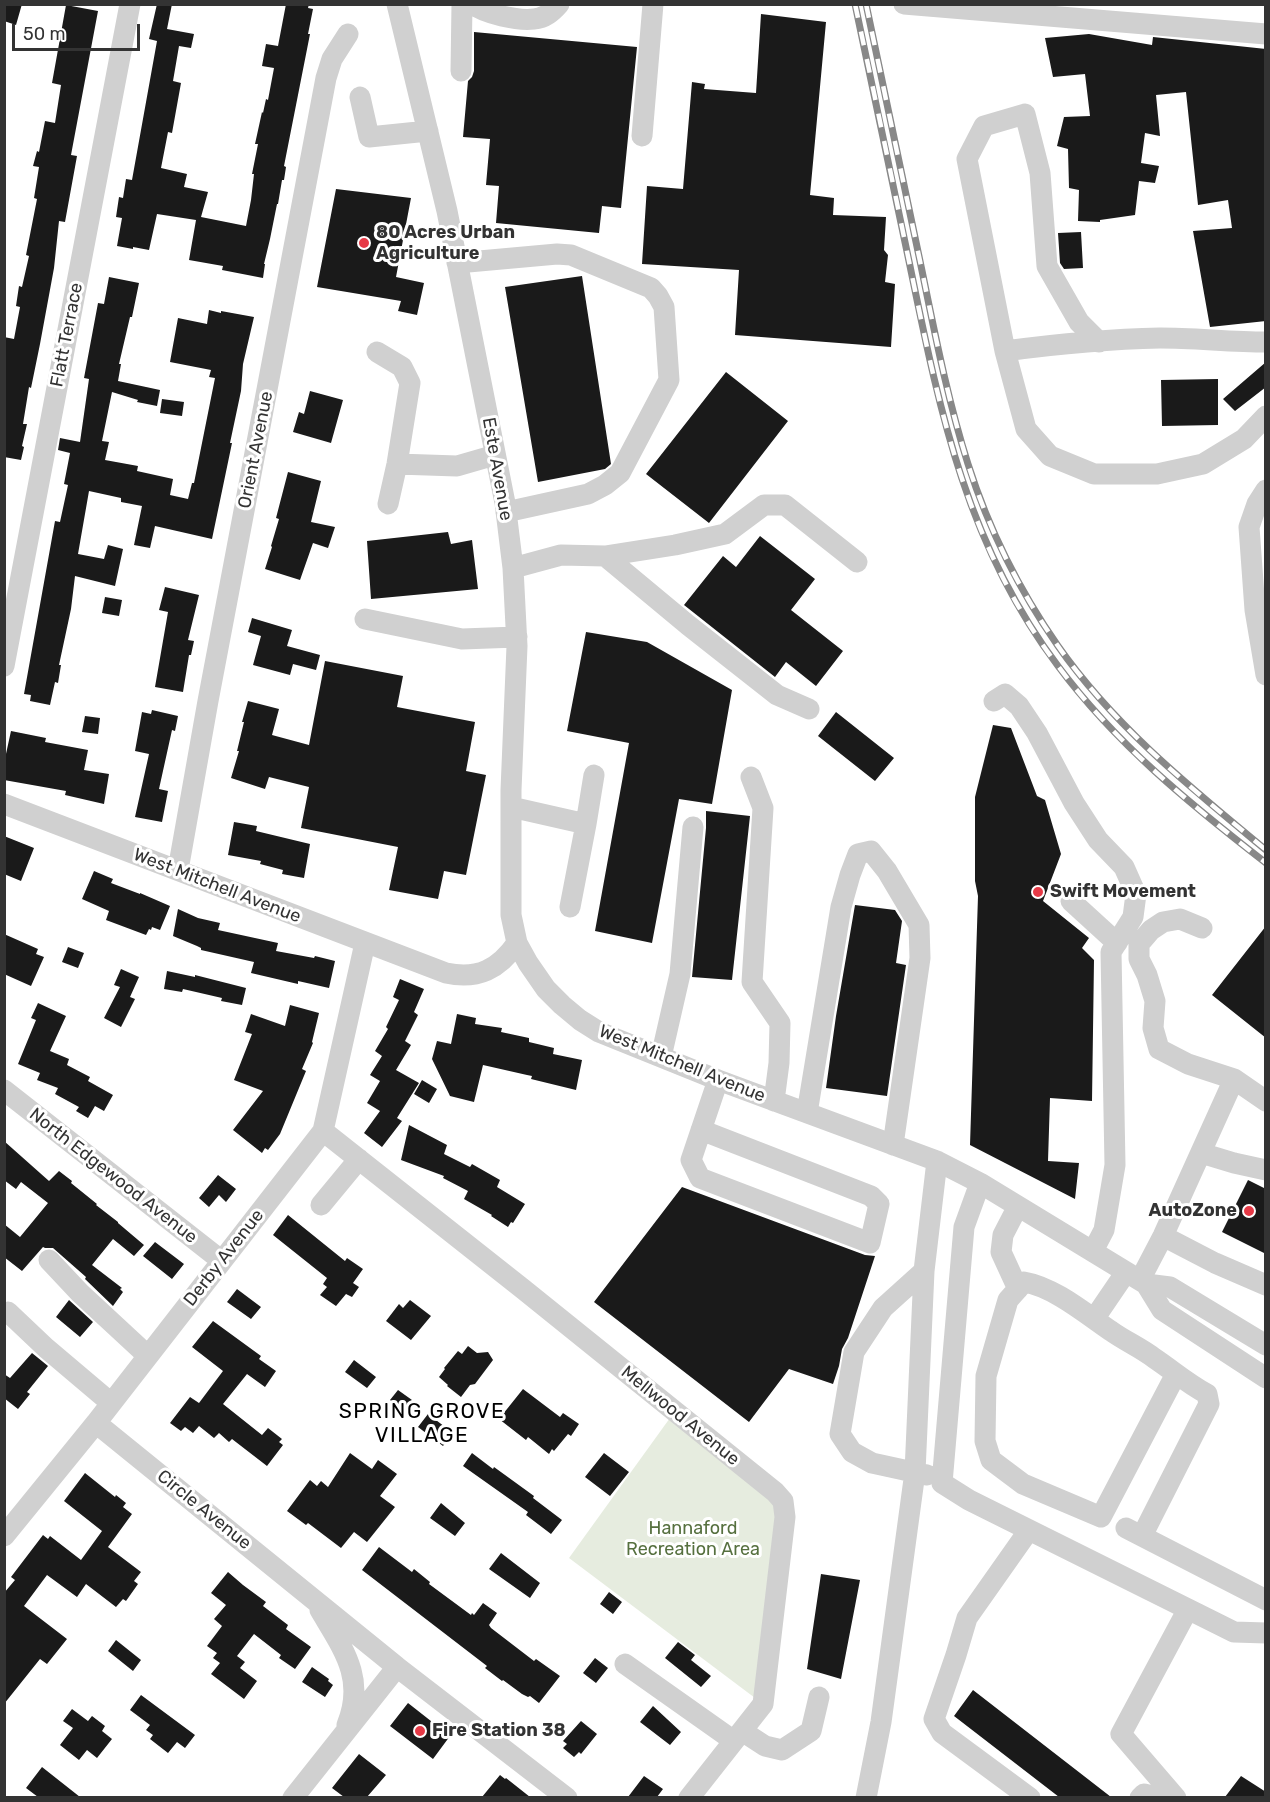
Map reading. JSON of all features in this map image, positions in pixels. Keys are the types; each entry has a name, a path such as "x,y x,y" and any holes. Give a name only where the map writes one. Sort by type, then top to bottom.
{"street":[{"name":"Flatt Terrace","path":"4,666 130,4"},
{"name":"Este Avenue","path":"398,4 457,263 506,512 513,568 517,637 511,807 511,915 517,943"},
{"path":"461,71 462,4"},
{"path":"472,4 478,9 500,15 532,20 552,12 559,4"},
{"path":"642,136 653,4"},
{"path":"904,4 1266,34"},
{"name":"Orient Avenue","path":"178,870 326,78 332,59 348,34"},
{"path":"360,97 369,137 428,131"},
{"path":"1099,342 1079,322 1047,266 1040,173 1025,114 984,126 967,159 1005,351 1026,429 1050,456 1094,474 1157,474 1203,464 1244,439 1266,416"},
{"path":"457,263 556,254 571,255 651,288 664,307 669,380 620,473 605,485 588,494 506,512"},
{"path":"1005,351 1063,344 1162,338 1266,342"},
{"path":"377,352 402,367 410,383 388,504"},
{"path":"397,464 457,466 495,455"},
{"path":"1266,490 1257,504 1249,527 1255,610 1266,675"},
{"path":"513,568 561,555 605,556 675,545 725,534 764,505 784,505 857,562"},
{"path":"605,556 777,695 809,709"},
{"path":"365,619 462,639 517,637"},
{"path":"994,701 1005,694 1019,706 1037,734 1074,803 1098,840 1124,867 1136,894 1133,917 1111,952 1115,1165 1104,1230 1093,1251"},
{"path":"570,907 594,775"},
{"path":"751,777 763,808 752,982 780,1023 779,1063 774,1101"},
{"name":"West Mitchell Avenue","path":"4,804 446,973 471,975 494,967 517,943 546,989 580,1020 599,1032 718,1080 937,1161 980,1183 1138,1279 1170,1287 1266,1345"},
{"path":"511,807 586,824"},
{"path":"660,1057 680,974 693,827"},
{"path":"807,1113 841,907 858,854 871,851 887,871 919,925 920,958 893,1145"},
{"path":"1071,901 1117,943"},
{"path":"1202,928 1180,919 1163,922 1151,930 1139,944 1139,959 1155,1001 1153,1028 1159,1049 1188,1064 1234,1079 1266,1101"},
{"name":"Derby Avenue","path":"4,1536 96,1423 323,1131 365,943"},
{"path":"1094,1320 1138,1279 1163,1236 1234,1079"},
{"path":"701,1130 871,1196 879,1204 870,1243 700,1178 691,1160 701,1130 718,1080"},
{"name":"North Edgewood Avenue","path":"4,1090 222,1261"},
{"name":"Mellwood Avenue","path":"323,1131 675,1411 775,1492 783,1502 784,1517 763,1704 689,1797"},
{"path":"1201,1153 1266,1170"},
{"path":"321,1206 359,1159"},
{"path":"866,1797 881,1722 915,1472 924,1271 937,1161"},
{"path":"980,1183 964,1227 942,1483 969,1500 1234,1632 1266,1633"},
{"path":"1018,1206 1003,1235 1001,1252 1018,1289"},
{"path":"1163,1236 1215,1263 1266,1285"},
{"path":"49,1260 80,1293 148,1356"},
{"path":"924,1271 883,1308 854,1352 840,1434 852,1452 872,1463 943,1479"},
{"name":"West Mitchell Avenue","path":"1138,1279 1162,1310 1266,1378"},
{"path":"1176,1374 1101,1517 1023,1484 991,1460 985,1441 987,1376 1008,1300 1024,1282 1037,1284 1153,1356 1192,1386 1207,1394 1209,1404 1134,1532 1266,1600"},
{"path":"8,1312 46,1348 111,1403"},
{"name":"Circle Avenue","path":"96,1423 397,1667 293,1797"},
{"path":"1029,1530 967,1618 934,1719 942,1733 1030,1797"},
{"name":"Circle Avenue","path":"312,1597 342,1648 353,1673 355,1698 348,1723 336,1745"},
{"path":"1176,1797 1121,1734 1188,1609"},
{"path":"626,1664 738,1736 782,1750 811,1731 819,1698"},
{"path":"397,1667 567,1797"},
{"path":"1140,1797 1144,1794 1160,1797"}],"green space":[{"name":"Hannaford Recreation Area","path":"675,1411 783,1501 763,1704 569,1558"}],"building":[{"path":"4,4 22,4 16,25 4,21"},
{"path":"157,4 172,4 167,29 194,34 191,48 179,46 173,81 181,83 172,133 168,132 161,168 187,174 184,187 208,192 201,217 246,226 258,144 255,144 262,112 266,99 268,100 274,68 262,66 266,44 278,46 286,4 309,4 308,8 313,9 284,166 286,167 284,180 282,180 264,264 263,278 222,270 223,266 189,260 196,220 157,214 149,250 117,246 122,218 116,217 119,197 123,198 126,179 132,180 157,41 149,39"},
{"path":"66,5 98,11 71,155 77,156 65,222 59,221 54,268 31,388 29,387 23,424 27,424 21,460 4,457 4,337 14,339 20,307 16,306 19,286 22,287 29,256 26,255 37,199 34,198 39,167 33,166 37,151 39,152 45,121 55,123 61,85 52,83"},
{"path":"761,14 826,22 810,195 834,198 833,215 886,217 884,250 888,255 885,282 895,284 891,347 735,335 739,270 642,264 647,186 683,189 692,82 705,84 704,89 756,93"},
{"path":"474,32 637,47 621,208 602,206 599,233 496,223 499,186 486,185 490,139 463,137 468,81 474,71"},
{"path":"1089,34 1152,45 1153,37 1266,49 1266,321 1210,327 1193,231 1232,228 1228,200 1198,205 1186,92 1156,95 1160,136 1145,133 1141,163 1159,166 1155,183 1139,181 1135,215 1100,220 1100,222 1078,221 1079,190 1069,188 1068,149 1057,146 1064,117 1090,116 1085,74 1053,77 1045,38"},
{"name":"80 Acres Urban Agriculture","path":"336,189 411,198 396,277 424,283 417,315 398,311 401,301 317,287"},
{"path":"1081,232 1083,268 1064,269 1060,263 1058,233"},
{"path":"582,276 611,464 605,469 538,482 505,287"},
{"path":"109,277 139,283 119,364 121,364 118,381 160,390 157,406 137,402 138,400 112,392 102,441 109,442 105,460 138,466 137,471 173,479 170,495 188,499 192,483 194,483 215,378 209,377 211,370 170,362 178,318 207,324 209,310 254,317 243,364 241,391 230,443 232,443 212,539 155,526 150,548 134,545 142,506 121,502 121,498 89,491 78,554 104,559 108,545 123,549 115,586 75,576 71,609 59,665 61,665 58,683 55,682 50,705 30,701 31,695 24,694 55,521 60,522 68,485 64,484 70,453 58,450 60,438 80,442 89,379 84,378 98,303 104,304"},
{"path":"1266,362 1266,387 1235,411 1223,399"},
{"path":"726,372 788,421 709,523 646,474"},
{"path":"1218,379 1218,425 1162,426 1161,380"},
{"path":"310,391 343,400 331,443 293,432 299,412 304,414"},
{"path":"162,399 184,402 182,416 160,413"},
{"path":"288,472 321,481 311,522 335,527 328,548 313,543 300,580 265,569 279,519 276,518"},
{"path":"448,532 451,544 472,540 478,589 371,599 367,541"},
{"path":"760,536 815,579 791,610 843,651 816,686 786,662 775,677 684,605 723,556 736,567"},
{"path":"165,587 199,595 188,640 194,641 191,655 189,655 183,692 155,687 168,612 159,610"},
{"path":"105,597 122,600 119,616 102,613"},
{"path":"252,618 292,630 287,646 320,655 316,670 293,664 290,675 253,665 261,636 248,632"},
{"path":"586,632 647,642 732,690 712,804 679,799 652,943 595,931 629,743 567,731"},
{"path":"325,661 403,676 397,707 475,722 466,771 486,775 466,875 444,871 438,899 389,890 398,847 301,828 309,787 269,777 265,789 231,778 239,751 237,751 244,722 242,722 248,701 279,709 272,735 309,745"},
{"path":"152,710 178,716 175,731 172,730 159,789 168,791 162,822 135,817 149,754 135,751 142,712 151,714"},
{"path":"836,712 894,758 875,781 818,736"},
{"path":"85,716 100,718 98,734 82,732"},
{"path":"993,725 1011,728 1037,796 1045,800 1061,854 1043,901 1089,938 1082,948 1094,960 1092,1101 1050,1098 1048,1161 1079,1163 1075,1199 970,1145 978,896 975,881 975,797"},
{"path":"11,731 46,738 45,742 88,750 84,770 109,774 104,804 65,795 66,791 4,780 4,763"},
{"path":"706,811 750,816 732,980 692,977"},
{"path":"234,822 257,826 256,831 310,844 304,878 282,874 283,870 260,864 261,861 228,855"},
{"path":"4,836 34,848 21,881 4,874"},
{"path":"94,871 113,879 111,883 170,906 160,930 152,927 146,935 106,920 109,911 82,899"},
{"path":"855,905 895,910 902,921 896,963 906,965 887,1096 826,1088"},
{"path":"178,909 198,918 220,923 218,930 278,943 276,951 335,961 329,988 298,981 298,984 251,973 254,962 201,950 173,936"},
{"path":"1266,926 1266,1038 1212,995"},
{"path":"4,934 38,949 36,954 44,957 31,986 4,974"},
{"path":"68,947 84,953 78,968 62,962"},
{"path":"121,969 139,977 130,997 135,999 121,1027 104,1018 120,987 114,985"},
{"path":"167,971 195,977 195,975 246,988 242,1005 183,989 182,992 164,989"},
{"path":"400,979 424,989 414,1012 418,1015 405,1041 411,1045 396,1070 419,1083 397,1118 402,1121 382,1147 364,1133 380,1111 367,1103 380,1081 370,1075 382,1056 375,1051 388,1029 386,1027 399,1000 393,997"},
{"path":"38,1003 66,1016 50,1051 69,1059 67,1065 90,1077 88,1081 113,1095 104,1111 95,1106 88,1118 76,1111 79,1107 55,1094 58,1088 37,1080 40,1073 18,1064 36,1020 31,1018"},
{"path":"290,1005 319,1013 313,1043 302,1069 306,1071 280,1134 268,1150 265,1148 262,1153 233,1130 263,1091 234,1080 252,1034 245,1032 251,1014 285,1026"},
{"path":"457,1014 476,1018 475,1024 502,1028 501,1032 529,1038 529,1042 554,1048 553,1054 582,1060 576,1090 531,1079 532,1076 483,1065 474,1102 450,1096 432,1059 437,1041 451,1044"},
{"path":"422,1080 437,1089 429,1103 414,1094"},
{"path":"409,1125 447,1145 444,1154 470,1167 472,1164 500,1180 497,1187 525,1204 513,1223 511,1222 508,1227 464,1199 468,1191 443,1178 444,1176 401,1160"},
{"path":"4,1141 49,1181 59,1171 144,1245 134,1256 113,1239 92,1265 122,1288 120,1289 123,1292 113,1306 85,1279 86,1277 53,1248 43,1247 22,1271 4,1257 4,1224 20,1237 48,1203 21,1182 16,1189 4,1180"},
{"path":"218,1175 236,1189 226,1202 219,1195 209,1207 199,1198"},
{"name":"AutoZone","path":"1248,1180 1266,1189 1266,1254 1222,1232"},
{"path":"682,1187 865,1255 875,1256 848,1338 842,1349 833,1384 789,1369 749,1422 594,1302"},
{"path":"288,1215 345,1261 347,1258 363,1269 353,1283 359,1287 352,1297 346,1294 336,1306 320,1295 327,1287 323,1284 327,1278 273,1235"},
{"path":"155,1242 184,1264 172,1279 143,1256"},
{"path":"237,1289 261,1307 251,1319 227,1302"},
{"path":"69,1300 93,1322 80,1337 56,1317"},
{"path":"410,1300 431,1316 411,1340 386,1321 399,1304 403,1308"},
{"path":"213,1321 261,1356 259,1359 276,1371 265,1387 247,1374 223,1404 262,1435 268,1428 282,1439 279,1442 283,1445 267,1466 232,1439 229,1442 219,1433 214,1438 199,1426 193,1433 185,1427 181,1431 170,1423 190,1397 199,1403 223,1371 192,1347"},
{"path":"468,1346 477,1353 488,1352 493,1360 475,1384 470,1385 461,1397 439,1377 458,1351 462,1354"},
{"path":"32,1353 48,1366 27,1392 30,1394 18,1409 4,1398 4,1374 10,1378"},
{"path":"354,1360 376,1377 367,1388 345,1372"},
{"path":"523,1389 560,1417 563,1413 579,1424 571,1436 568,1434 549,1454 528,1437 526,1440 499,1419"},
{"path":"398,1390 412,1400 404,1410 390,1400"},
{"path":"428,1414 453,1433 443,1446 418,1427"},
{"path":"350,1453 372,1469 378,1460 397,1474 380,1496 395,1507 367,1542 354,1532 341,1548 308,1523 306,1525 287,1511 310,1480 317,1486 321,1481 328,1487"},
{"path":"472,1453 534,1496 533,1498 562,1520 551,1534 526,1515 528,1512 463,1466"},
{"path":"604,1453 629,1472 610,1496 585,1477"},
{"path":"85,1473 126,1503 123,1507 132,1514 108,1547 141,1572 134,1581 138,1584 126,1601 123,1599 116,1607 86,1584 77,1597 47,1575 24,1606 67,1639 47,1664 40,1659 4,1704 4,1593 15,1580 11,1577 43,1535 48,1539 50,1536 81,1560 102,1531 64,1501"},
{"path":"441,1503 465,1523 455,1536 430,1518"},
{"path":"379,1547 412,1572 414,1569 430,1582 429,1584 471,1615 472,1613 474,1615 483,1603 497,1613 489,1625 491,1628 534,1661 536,1659 560,1676 539,1703 502,1681 485,1668 487,1666 362,1570"},
{"path":"501,1553 540,1583 530,1598 489,1569"},
{"path":"228,1572 266,1602 263,1606 288,1625 286,1629 311,1647 295,1669 279,1658 281,1655 254,1634 237,1656 245,1662 240,1668 257,1681 244,1699 211,1674 220,1663 213,1658 217,1653 207,1646 222,1626 214,1619 226,1605 211,1593"},
{"path":"821,1574 860,1580 841,1679 807,1669"},
{"path":"609,1592 622,1602 613,1614 600,1604"},
{"path":"116,1640 141,1660 133,1671 108,1651"},
{"path":"678,1642 695,1655 691,1660 711,1676 701,1687 665,1658"},
{"path":"595,1658 608,1668 596,1683 583,1673"},
{"path":"312,1667 329,1679 328,1681 333,1685 325,1697 302,1682"},
{"path":"973,1690 1111,1797 1059,1797 954,1716"},
{"path":"141,1695 195,1735 185,1748 177,1742 168,1753 150,1739 153,1735 146,1730 150,1725 130,1710"},
{"name":"Fire Station 38","path":"408,1703 450,1736 433,1759 390,1726"},
{"path":"653,1706 681,1732 670,1745 640,1722"},
{"path":"72,1709 88,1721 92,1716 105,1726 102,1731 112,1739 97,1758 87,1750 79,1760 60,1745 73,1728 63,1721"},
{"path":"581,1721 597,1734 581,1754 579,1752 574,1757 563,1748 567,1744 563,1741"},
{"path":"359,1754 386,1775 367,1797 344,1797 332,1788"},
{"path":"42,1767 80,1797 38,1797 26,1788"},
{"path":"500,1775 506,1778 530,1797 482,1797"},
{"path":"644,1776 663,1789 657,1797 628,1797"},
{"path":"1241,1776 1266,1792 1266,1797 1225,1797"}],"railway":[{"path":"855,4 921,320 946,425 961,475 1000,573 1026,620 1058,666 1104,721 1155,772 1266,863"},
{"path":"866,4 954,414 976,488 995,536 1044,625 1080,675 1104,703 1155,755 1266,850"}],"place":[{"name":"80 Acres Urban Agriculture","path":"364,243"},
{"name":"Swift Movement","path":"1038,892"},
{"name":"AutoZone","path":"1249,1211"},
{"name":"Fire Station 38","path":"420,1731"}],"district":[{"name":"SPRING GROVE VILLAGE","path":"422,1424"}]}
